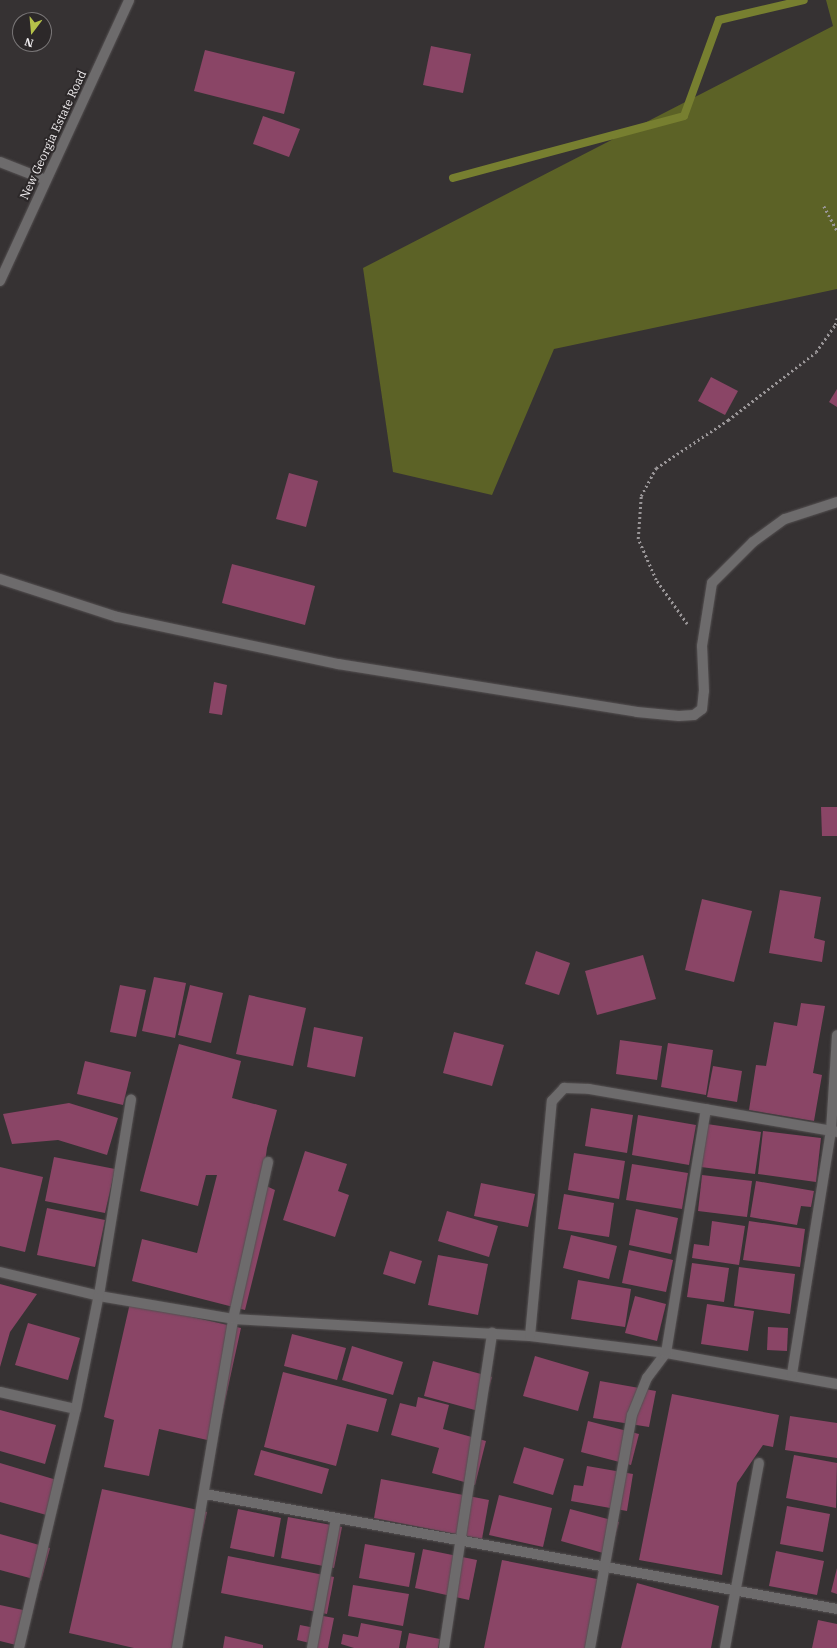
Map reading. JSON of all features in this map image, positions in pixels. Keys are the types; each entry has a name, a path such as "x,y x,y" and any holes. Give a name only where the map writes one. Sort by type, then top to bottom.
{"street":[{"name":"New Georgia Estate Road","path":"0,281 129,0"},
{"path":"0,162 46,180"},
{"path":"0,579 118,617 338,664 672,716 694,715 702,709 704,691 702,646 712,583 724,568 753,542 785,519 837,502"},
{"path":"792,1374 834,1131 837,1034"},
{"path":"530,1336 552,1101 564,1088 589,1089 834,1131"},
{"path":"19,1648 76,1409 99,1296 132,1100"},
{"path":"590,1648 632,1415 647,1378 666,1354 706,1109"},
{"path":"177,1648 205,1494 234,1319 268,1162"},
{"path":"0,1272 99,1296 234,1319 530,1336 666,1354 792,1374 837,1384"},
{"path":"444,1648 492,1333"},
{"path":"0,1392 76,1409"},
{"path":"725,1648 734,1592 759,1463"},
{"path":"205,1494 604,1569 837,1609"},
{"path":"312,1648 336,1519"}],"path":[{"path":"824,206 837,230"},
{"path":"702,646 656,580 638,539 641,496 656,468 728,420 816,352 835,326 837,318"}],"green space":[{"path":"826,0 837,0 837,289 554,349 492,495 393,472 363,268 833,26"}],"building":[{"path":"431,46 471,54 463,93 423,85"},
{"path":"205,50 295,72 284,114 194,91"},
{"path":"263,116 300,129 289,157 253,144"},
{"path":"711,377 738,391 725,415 698,401"},
{"path":"837,389 837,407 829,402"},
{"path":"289,473 318,481 306,527 276,519"},
{"path":"232,564 315,586 305,625 222,603"},
{"path":"214,682 227,685 222,715 209,713"},
{"path":"821,807 837,807 837,836 822,836"},
{"path":"780,890 821,897 814,938 825,941 822,962 769,953"},
{"path":"702,899 752,911 734,982 685,970"},
{"path":"536,951 570,963 559,995 525,984"},
{"path":"643,955 656,999 597,1015 585,971"},
{"path":"154,977 186,983 175,1038 142,1031"},
{"path":"120,985 146,990 136,1037 110,1032"},
{"path":"190,985 223,993 211,1043 178,1035"},
{"path":"249,995 306,1008 293,1066 236,1054"},
{"path":"801,1003 825,1006 813,1073 822,1075 814,1121 749,1110 756,1065 766,1066 774,1022 797,1026"},
{"path":"314,1027 363,1037 355,1077 307,1067"},
{"path":"454,1032 504,1045 492,1086 443,1073"},
{"path":"620,1040 662,1046 657,1080 616,1074"},
{"path":"668,1043 713,1050 706,1095 661,1087"},
{"path":"179,1044 241,1061 232,1098 277,1110 267,1148 262,1184 275,1190 245,1310 132,1281 142,1239 197,1253 217,1175 206,1175 198,1206 140,1191"},
{"path":"85,1061 131,1072 123,1105 77,1094"},
{"path":"713,1066 742,1071 737,1102 707,1097"},
{"path":"69,1103 118,1118 107,1155 58,1140 12,1144 3,1114"},
{"path":"591,1108 633,1115 627,1153 585,1146"},
{"path":"638,1115 696,1125 689,1165 632,1155"},
{"path":"707,1124 761,1132 755,1174 701,1167"},
{"path":"763,1131 821,1138 816,1182 758,1174"},
{"path":"305,1151 347,1164 338,1191 349,1195 335,1237 283,1220"},
{"path":"574,1153 625,1161 619,1199 568,1190"},
{"path":"54,1157 115,1169 105,1213 45,1201"},
{"path":"632,1164 688,1173 682,1209 626,1200"},
{"path":"0,1167 43,1177 25,1252 0,1246"},
{"path":"702,1175 752,1181 747,1217 698,1211"},
{"path":"756,1181 814,1191 811,1207 801,1206 797,1225 750,1217"},
{"path":"481,1183 535,1194 528,1227 474,1216"},
{"path":"564,1194 614,1203 609,1237 558,1229"},
{"path":"47,1208 105,1220 95,1267 37,1255"},
{"path":"636,1209 678,1218 671,1254 629,1245"},
{"path":"447,1211 498,1226 489,1257 438,1241"},
{"path":"712,1221 745,1226 739,1265 692,1258 694,1244 709,1246"},
{"path":"749,1221 805,1229 800,1267 743,1260"},
{"path":"571,1235 617,1246 609,1279 563,1268"},
{"path":"629,1250 673,1260 666,1292 622,1283"},
{"path":"390,1251 422,1261 415,1284 383,1274"},
{"path":"438,1255 488,1264 478,1315 428,1305"},
{"path":"692,1263 729,1268 724,1302 687,1297"},
{"path":"739,1267 795,1274 790,1314 734,1306"},
{"path":"578,1280 631,1289 625,1327 571,1319"},
{"path":"0,1284 37,1294 10,1332 0,1367"},
{"path":"635,1296 666,1304 657,1341 625,1333"},
{"path":"130,1303 241,1328 216,1442 159,1429 149,1476 104,1467 114,1420 104,1417"},
{"path":"707,1304 754,1311 748,1351 701,1344"},
{"path":"28,1323 80,1338 68,1380 15,1365"},
{"path":"768,1327 788,1328 787,1351 767,1350"},
{"path":"292,1334 346,1348 337,1380 284,1366"},
{"path":"352,1346 403,1362 393,1395 342,1380"},
{"path":"535,1356 589,1372 578,1411 523,1396"},
{"path":"433,1361 492,1377 482,1412 424,1396"},
{"path":"283,1372 387,1399 378,1432 347,1424 336,1466 264,1447"},
{"path":"600,1381 656,1391 649,1427 593,1418"},
{"path":"672,1394 779,1415 773,1447 763,1445 737,1483 722,1575 639,1560"},
{"path":"418,1397 449,1405 443,1429 486,1441 475,1485 432,1473 439,1448 391,1435 400,1403 416,1407"},
{"path":"0,1410 56,1425 45,1464 0,1451"},
{"path":"790,1416 837,1423 837,1458 785,1450"},
{"path":"588,1421 639,1434 631,1465 581,1452"},
{"path":"524,1447 564,1459 553,1495 513,1483"},
{"path":"261,1450 329,1469 322,1494 254,1475"},
{"path":"794,1455 837,1463 836,1508 786,1498"},
{"path":"0,1463 60,1481 50,1516 0,1502"},
{"path":"587,1466 633,1474 627,1511 571,1501 574,1485 583,1486"},
{"path":"381,1479 489,1500 482,1539 374,1518"},
{"path":"102,1489 207,1512 176,1648 134,1648 69,1633"},
{"path":"499,1495 552,1508 543,1547 489,1535"},
{"path":"787,1506 830,1514 823,1552 780,1544"},
{"path":"238,1509 281,1518 274,1557 230,1548"},
{"path":"570,1509 619,1522 610,1555 561,1541"},
{"path":"288,1517 342,1527 334,1568 281,1558"},
{"path":"0,1534 50,1548 41,1581 0,1570"},
{"path":"365,1544 415,1553 409,1587 359,1578"},
{"path":"423,1549 477,1560 469,1600 415,1588"},
{"path":"776,1551 824,1561 817,1595 769,1586"},
{"path":"228,1556 334,1577 327,1614 221,1593"},
{"path":"502,1560 607,1581 594,1648 484,1648"},
{"path":"837,1568 837,1594 831,1592"},
{"path":"637,1583 719,1606 711,1648 621,1648"},
{"path":"353,1585 409,1594 403,1626 348,1616"},
{"path":"0,1605 32,1612 24,1647 0,1641"},
{"path":"318,1615 334,1618 328,1648 313,1648 314,1644 297,1640 300,1625 315,1628"},
{"path":"818,1620 837,1624 837,1648 812,1648"},
{"path":"361,1623 402,1631 399,1648 354,1648 341,1644 343,1634 358,1637"},
{"path":"409,1633 440,1639 438,1648 406,1648"},
{"path":"225,1636 263,1645 263,1648 223,1648"}],"waterway":[{"path":"453,178 684,116 719,20 804,0"}]}
